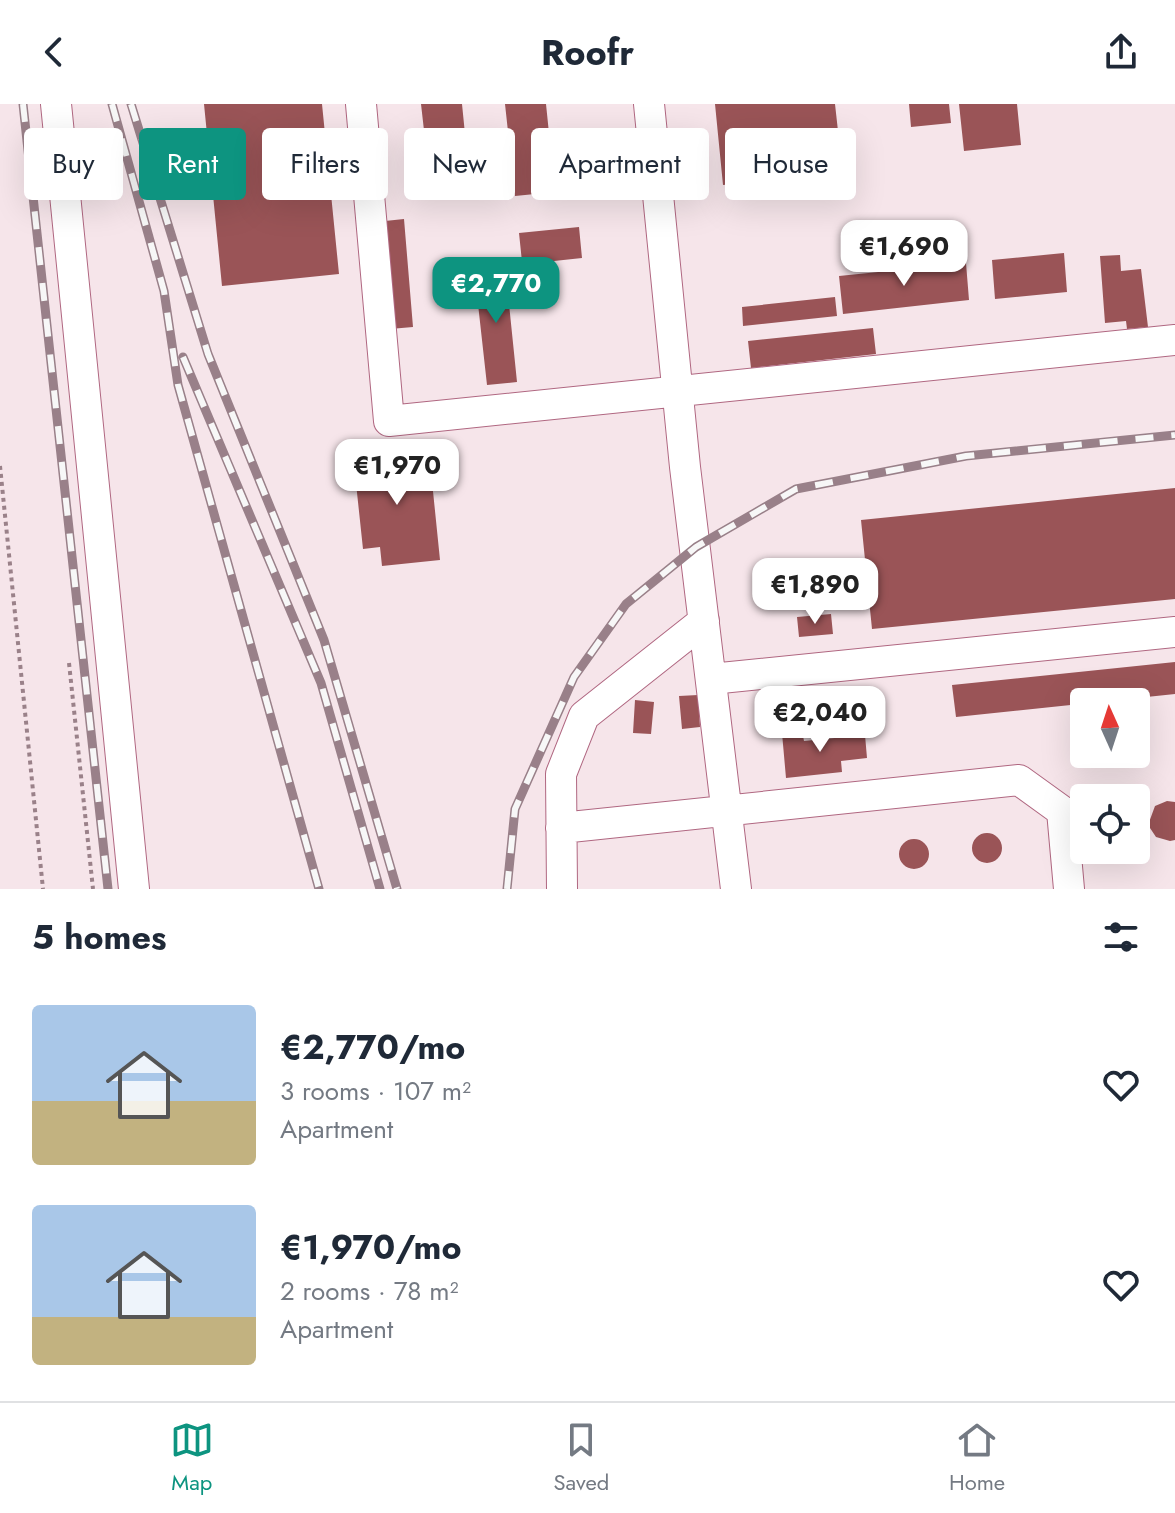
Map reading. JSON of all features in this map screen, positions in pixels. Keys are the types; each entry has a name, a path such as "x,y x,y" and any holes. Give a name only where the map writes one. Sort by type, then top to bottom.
{"lane":[{"path":"56,104 134,889"},
{"path":"361,104 389,421 1175,340"},
{"path":"649,104 677,392 736,889"},
{"path":"562,889 561,774 584,716 704,621"},
{"path":"711,679 1175,632"},
{"path":"561,828 1019,780 1062,811 1069,889"}],"path":[{"path":"0,466 43,889"},
{"path":"69,663 93,889"}],"building":[{"path":"204,104 322,104 324,128 262,128 262,200 332,200 339,274 222,286 213,200 246,200 246,128 206,128"},
{"path":"421,104 462,104 464,128 424,128"},
{"path":"505,104 546,104 548,128 531,128 531,194 515,196 515,128 508,128"},
{"path":"715,104 835,104 838,128 725,128 723,185"},
{"path":"909,104 949,104 951,123 911,127"},
{"path":"959,104 1017,104 1021,145 964,151"},
{"path":"404,219 413,327 390,329 385,221"},
{"path":"579,227 582,258 554,261 556,278 524,281 519,233"},
{"path":"1064,253 1067,292 995,299 992,260"},
{"path":"1120,255 1121,271 1141,269 1148,327 1127,329 1126,321 1105,323 1100,256"},
{"path":"966,263 969,300 843,314 839,276"},
{"path":"505,265 517,382 487,385 474,268"},
{"path":"835,297 837,316 743,326 742,307"},
{"path":"873,328 876,354 751,368 748,341"},
{"path":"381,452 382,457 429,452 440,560 382,566 380,547 363,549 353,455"},
{"path":"1175,488 1175,599 872,629 861,520"},
{"path":"831,614 833,634 799,637 797,617"},
{"path":"1175,662 1175,694 1150,697 1150,688 1070,688 1070,705 956,717 952,685"},
{"path":"698,695 700,727 682,729 679,696"},
{"path":"635,700 654,702 651,734 633,733"},
{"path":"802,731 804,741 865,735 867,758 841,761 842,772 786,778 782,733"},
{"path":"1167,801 1175,802 1175,840 1156,837 1150,828 1155,806"},
{"path":"987,833 998,837 1002,848 998,859 987,863 976,859 972,848 976,837"},
{"path":"914,839 925,843 929,854 925,865 914,869 903,865 899,854 903,843"}],"railway":[{"path":"23,104 108,889"},
{"path":"112,104 164,291 178,385 319,889"},
{"path":"131,104 208,354 324,640 397,889"},
{"path":"183,357 321,683 380,889"},
{"path":"507,889 515,809 574,677 626,604 696,547 796,489 966,456 1175,435"}]}
